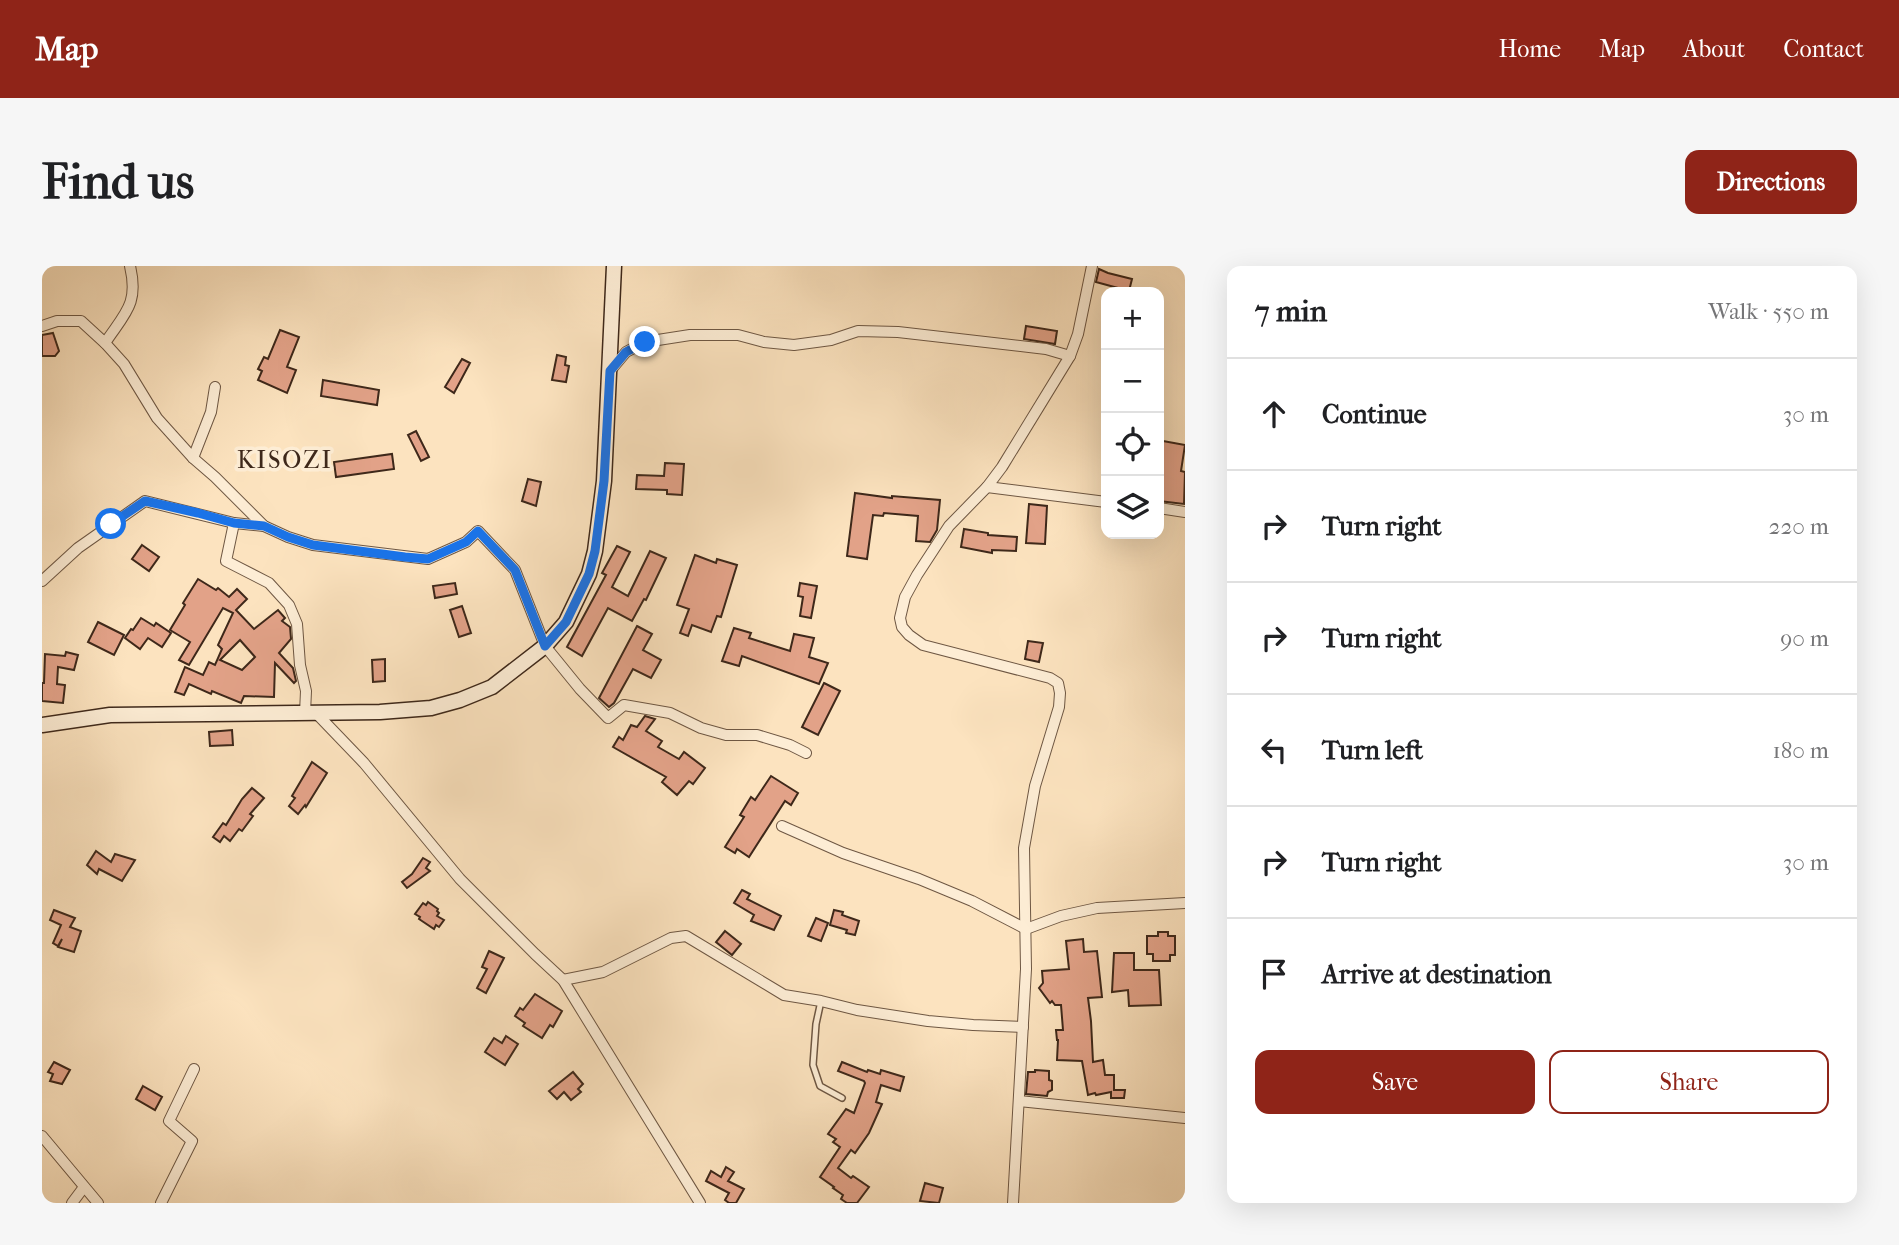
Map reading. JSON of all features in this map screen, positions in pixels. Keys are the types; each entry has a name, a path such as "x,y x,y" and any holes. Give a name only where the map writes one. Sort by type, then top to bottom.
{"street":[{"path":"105,343 132,303 133,278 130,266"},
{"path":"42,724 110,715 310,713 431,708 492,687 545,646 566,622 589,574 595,551 604,481 614,266"},
{"path":"1013,1203 1023,1027 1026,929 1024,848 1035,786 1059,707 1060,693 1058,683 1050,678 923,645 902,627 900,618 905,597 948,526 987,487 1002,467 1070,356 1078,334 1091,266"},
{"path":"42,326 57,321 81,321 124,364 157,418 193,458 264,526"},
{"path":"610,371 626,352 645,342 690,335 738,335 764,342 794,345 831,340 858,331 898,332 1046,349 1070,356"},
{"path":"193,458 211,412 215,387"},
{"path":"987,487 1101,501"},
{"path":"42,581 78,548 145,501 234,523 264,526 313,545 428,559 466,542 478,531 515,570 545,646 608,718 624,705 640,707 670,713 701,728 726,735 757,735 806,753"},
{"path":"1164,509 1185,512"},
{"path":"234,523 226,561 269,583 289,606 297,624 300,665 310,713 364,763 460,879 563,980 699,1203"},
{"path":"782,826 843,853 919,879 972,901 1026,929 1061,916 1097,908 1185,903"},
{"path":"563,980 603,972 671,938 686,936 784,995 928,1021 1023,1027"},
{"path":"161,1203 192,1141 169,1121 194,1069"},
{"path":"1019,1101 1185,1118"},
{"path":"42,1136 98,1203"},
{"path":"72,1203 84,1187"}],"lane":[{"path":"821,1001 813,1065 820,1086 842,1098"}],"building":[{"path":"1099,269 1132,279 1130,287 1114,287 1096,282"},
{"path":"1026,326 1057,331 1055,344 1024,339"},
{"path":"280,330 299,337 287,367 296,370 287,393 258,380 262,371 258,369 264,357 268,359"},
{"path":"53,333 59,351 55,356 42,356 42,335"},
{"path":"557,355 566,357 565,365 569,366 566,382 552,380"},
{"path":"462,359 470,363 454,393 445,387"},
{"path":"323,380 379,390 377,405 321,396"},
{"path":"416,431 429,457 421,461 408,435"},
{"path":"1164,441 1185,445 1181,471 1185,472 1184,504 1164,502"},
{"path":"392,454 394,469 336,477 334,462"},
{"path":"665,463 684,464 682,495 667,494 667,490 636,489 637,475 664,476"},
{"path":"528,479 541,482 536,506 522,501"},
{"path":"855,493 940,500 937,530 930,542 916,541 918,516 884,513 883,516 873,515 867,559 847,556"},
{"path":"1029,504 1047,506 1045,544 1026,543"},
{"path":"964,529 988,535 1017,537 1016,551 992,550 992,553 961,547"},
{"path":"142,545 159,557 149,571 132,559"},
{"path":"617,546 630,552 612,587 628,596 650,551 666,558 646,600 644,599 632,621 608,608 582,656 567,647 606,575 602,573"},
{"path":"695,555 716,563 717,559 737,565 721,617 717,616 711,632 692,625 688,636 680,633 689,609 677,605"},
{"path":"198,579 216,590 218,588 229,597 237,589 247,599 236,610 254,629 278,610 285,618 282,621 290,627 291,639 279,653 293,668 296,681 294,683 275,663 274,697 244,696 241,703 189,684 184,695 175,692 185,667 203,675 209,662 215,665 222,649 218,645 233,613 223,608 189,665 179,660 190,642 170,630 185,605 183,603","holes":["240,640 255,657 242,670 220,660"]},
{"path":"455,583 457,594 435,598 433,586"},
{"path":"800,583 817,586 811,618 800,616 803,597 798,596"},
{"path":"462,606 471,633 459,637 450,610"},
{"path":"141,618 154,626 156,623 171,633 162,647 148,638 140,649 125,638"},
{"path":"98,622 124,635 114,655 88,642"},
{"path":"637,626 652,634 643,650 661,660 651,678 633,669 609,707 599,698"},
{"path":"734,628 751,633 749,638 790,651 794,634 814,638 809,657 828,663 819,684 742,656 739,666 722,661"},
{"path":"1028,641 1043,643 1039,662 1025,659"},
{"path":"66,652 78,655 74,670 58,667 57,684 65,685 63,703 42,701 45,654 65,656"},
{"path":"385,659 385,681 373,682 372,660"},
{"path":"824,683 840,691 818,735 802,727"},
{"path":"645,716 655,719 646,731 662,741 658,747 679,759 684,752 705,768 693,784 689,781 677,795 662,782 666,777 613,747 619,737 623,740 631,725 637,727"},
{"path":"232,730 233,745 210,746 209,732"},
{"path":"312,762 327,773 306,807 305,805 298,814 289,806"},
{"path":"771,776 798,793 791,805 785,801 749,857 737,849 735,853 725,847 744,817 740,815 751,797 755,800"},
{"path":"252,788 264,798 250,814 253,816 242,831 239,829 230,841 224,836 220,842 213,837 223,823 226,825"},
{"path":"96,851 111,862 115,854 135,860 122,881 99,869 97,874 87,865"},
{"path":"423,858 430,862 426,868 430,871 407,888 402,882 412,874"},
{"path":"742,890 750,894 747,899 781,916 774,930 751,921 754,915 734,903"},
{"path":"428,902 438,909 437,916 444,920 434,929 415,914 423,903 426,905"},
{"path":"54,910 75,918 70,927 81,931 74,952 58,947 62,939 58,946 53,943 61,925 50,920"},
{"path":"834,910 859,921 855,935 830,925"},
{"path":"816,918 828,923 821,941 808,936"},
{"path":"725,931 741,944 732,955 716,942"},
{"path":"1158,932 1168,932 1168,936 1175,936 1175,955 1170,955 1170,961 1153,961 1153,954 1147,954 1147,936 1158,936"},
{"path":"1083,939 1084,952 1097,951 1102,997 1088,998 1093,1062 1103,1060 1105,1075 1114,1075 1114,1090 1125,1090 1124,1098 1111,1098 1111,1092 1088,1095 1082,1061 1057,1060 1056,1030 1063,1030 1061,1005 1055,1005 1052,1001 1050,1003 1039,988 1043,983 1042,971 1069,969 1066,941"},
{"path":"489,951 504,958 486,993 477,988 487,969 482,967"},
{"path":"1114,953 1134,953 1134,970 1159,970 1161,1005 1129,1006 1128,990 1112,992"},
{"path":"535,994 562,1011 553,1027 550,1025 542,1038 523,1026 525,1023 515,1016"},
{"path":"506,1036 518,1044 505,1065 485,1052 494,1038 502,1043"},
{"path":"54,1062 70,1070 62,1084 50,1081 53,1074 48,1072"},
{"path":"842,1062 867,1072 868,1070 880,1074 881,1070 904,1077 900,1091 881,1085 876,1102 882,1104 869,1133 855,1153 851,1150 838,1168 869,1187 857,1203 847,1203 841,1199 843,1195 820,1177 840,1147 833,1142 836,1139 828,1134 846,1109 854,1113 865,1083 838,1071"},
{"path":"1049,1071 1052,1090 1047,1096 1026,1094 1028,1072"},
{"path":"573,1072 583,1084 578,1089 581,1092 571,1100 564,1092 557,1099 549,1091"},
{"path":"143,1086 162,1097 155,1110 136,1099"},
{"path":"726,1167 734,1172 728,1181 744,1189 736,1203 729,1203 725,1200 729,1193 706,1181 711,1171 721,1177"},
{"path":"925,1183 943,1188 939,1203 920,1201"}],"district":[{"name":"KISOZI","path":"285,460"}],"route":[{"path":"111,524 145,501 234,523 264,526 313,545 428,559 466,542 478,531 515,570 545,646 566,622 589,574 595,551 604,481 610,371 626,352 645,342"}]}
